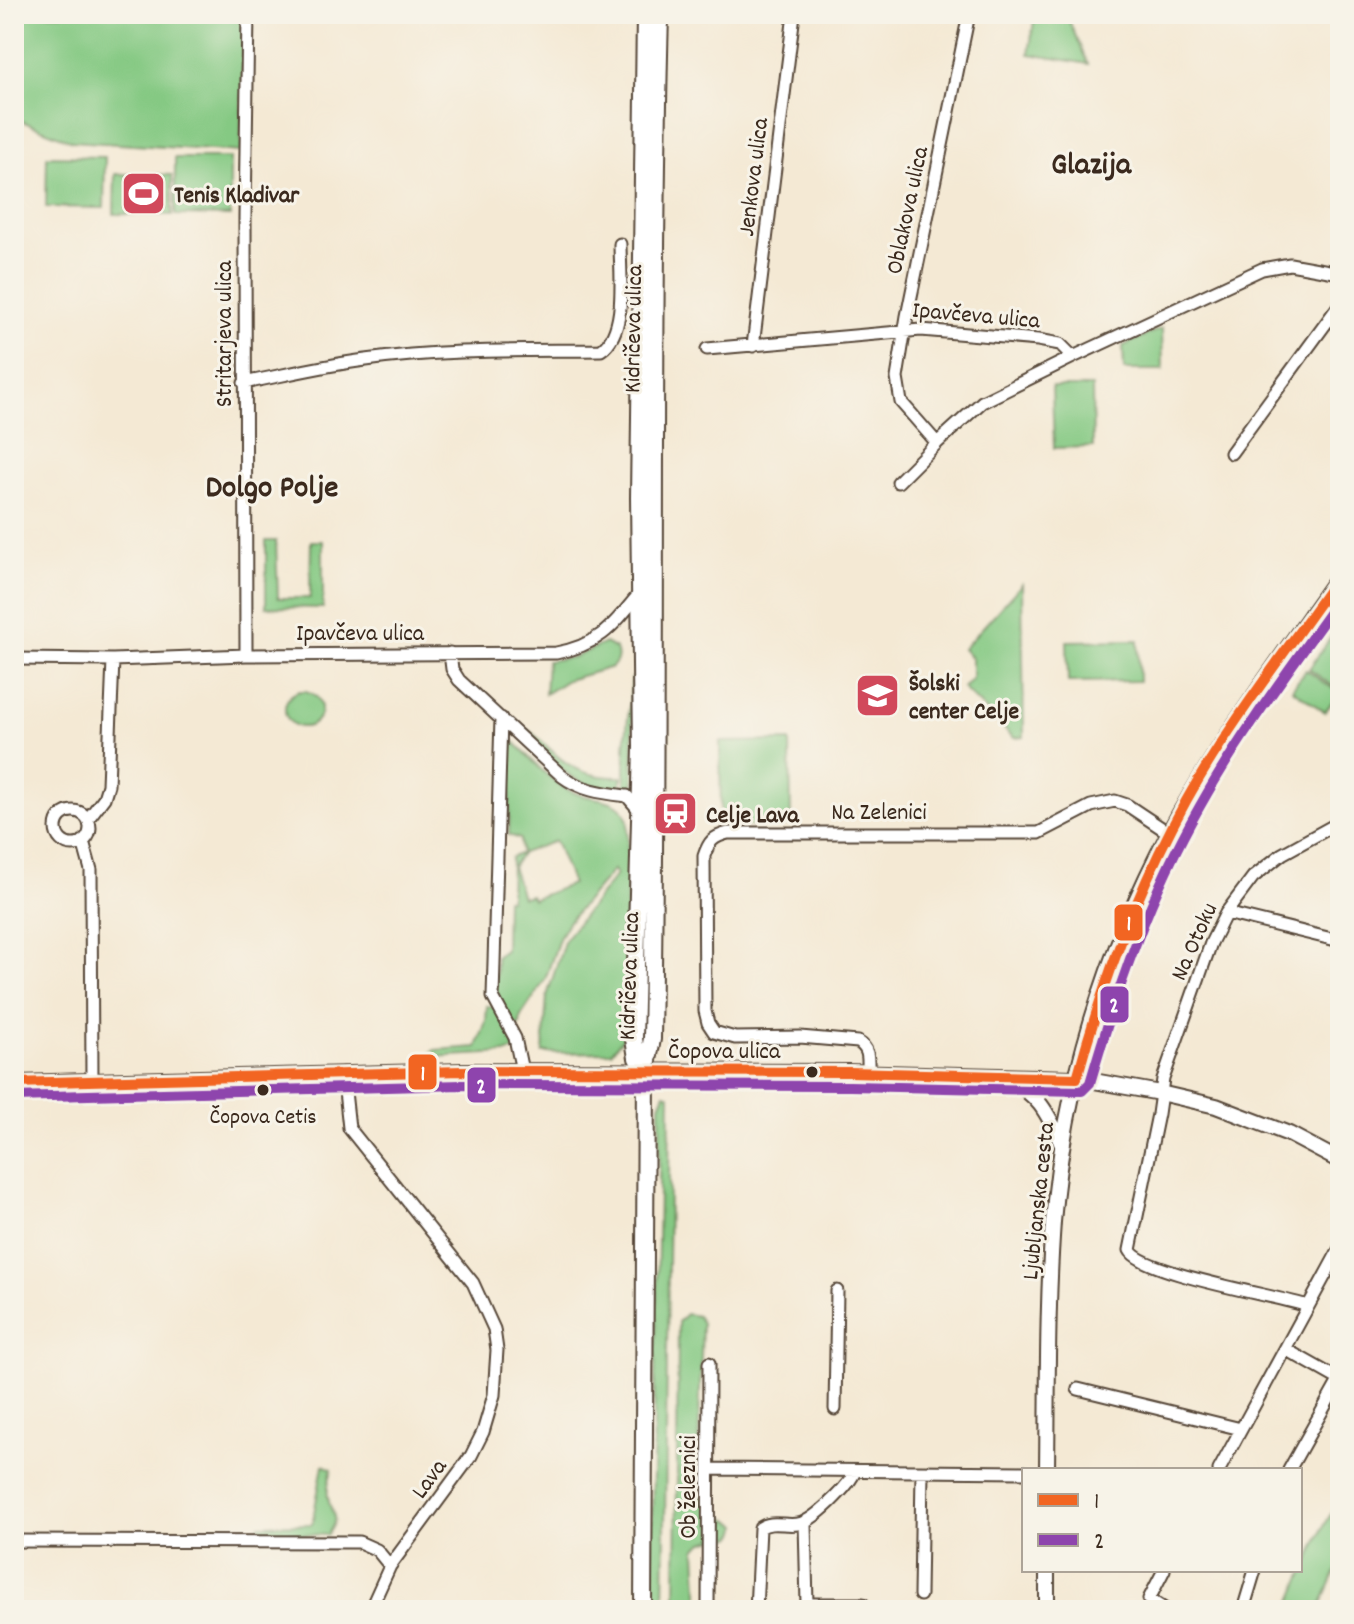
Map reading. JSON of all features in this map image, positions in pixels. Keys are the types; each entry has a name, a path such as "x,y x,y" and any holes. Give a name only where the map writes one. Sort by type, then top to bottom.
{"main road":[{"name":"Kidričeva ulica","path":"645,14 639,594 642,747 634,1039 637,1058 646,1071"},
{"name":"Kidričeva ulica","path":"646,1071 652,1039 656,813 653,498 660,14"},
{"path":"643,1610 646,1071"}],"street":[{"name":"Stritarjeva ulica","path":"246,655 244,383 248,14"},
{"name":"Jenkova ulica","path":"753,346 794,14"},
{"name":"Oblakova ulica","path":"937,443 909,414 897,389 905,329 969,14"},
{"path":"244,383 365,360 434,353 601,350 610,344 617,331 620,244"},
{"path":"1073,357 1262,269 1290,264 1340,273"},
{"path":"1231,453 1340,304"},
{"name":"Ipavčeva ulica","path":"707,349 905,329 1038,340 1060,344 1073,357 982,402 937,443"},
{"path":"898,482 937,443"},
{"name":"Ljubljanska cesta","path":"1047,1468 1053,1219 1077,1078 1115,953 1169,833 1234,725 1340,574"},
{"path":"450,653 556,653 579,648 611,629 639,594"},
{"name":"Ipavčeva ulica","path":"14,659 450,653 452,669 459,680 537,755 574,785 627,796 639,810"},
{"path":"88,819 72,810 59,817 56,826 58,836 65,843 74,845 83,841 89,833 88,819 104,798 108,785 113,660"},
{"path":"505,722 494,900 493,997 515,1038 522,1071"},
{"name":"Na Zelenici","path":"868,1073 868,1053 865,1046 858,1042 800,1037 735,1038 714,1032 705,1011 704,856 708,842 728,833 1039,833 1091,806 1115,801 1127,805 1169,833"},
{"name":"Na Otoku","path":"1308,1306 1182,1276 1132,1256 1130,1244 1158,1114 1161,1086 1211,943 1226,913 1253,877 1282,854 1340,822"},
{"path":"83,841 91,870 92,1081"},
{"path":"1226,913 1340,941"},
{"name":"Čopova ulica","path":"14,1083 522,1071 1077,1078 1161,1086 1263,1123 1340,1161"},
{"name":"Lava","path":"343,1073 349,1128 473,1283 494,1329 497,1350 494,1395 483,1432 471,1456 390,1566 370,1610"},
{"path":"993,1075 1016,1083 1045,1107 1063,1147"},
{"path":"1220,1468 1340,1248"},
{"path":"835,1409 837,1291"},
{"path":"1285,1349 1340,1380 1290,1468"},
{"name":"Ob železnici","path":"708,1610 709,1363"},
{"path":"1078,1389 1241,1429"},
{"path":"709,1469 1022,1472"},
{"path":"756,1610 760,1528 768,1524 805,1523 850,1481 855,1471"},
{"path":"920,1595 922,1472"},
{"path":"805,1523 807,1604 863,1604"},
{"path":"14,1541 359,1542 377,1550 390,1566"},
{"path":"1047,1572 1047,1610"},
{"path":"1163,1572 1149,1599 1166,1610"},
{"path":"1243,1610 1254,1572"}],"green space":[{"path":"14,14 243,14 241,152 72,141 14,118"},
{"path":"1035,14 1066,14 1088,64 1029,54"},
{"path":"47,156 105,157 104,208 46,207"},
{"path":"175,158 230,158 230,216 175,215"},
{"name":"Tenis Kladivar","path":"115,174 172,175 172,215 114,214"},
{"path":"1162,328 1163,370 1124,370 1123,346"},
{"path":"1052,387 1092,387 1093,447 1054,448"},
{"path":"266,541 276,541 278,598 310,598 311,541 323,541 323,608 266,607"},
{"path":"1022,584 1024,737 1014,738 963,688 972,678 972,659 963,649"},
{"path":"1340,624 1340,685 1337,689 1309,669"},
{"path":"1138,640 1139,681 1068,682 1067,641"},
{"path":"605,643 617,652 616,663 612,667 567,680 545,694 547,661 575,657"},
{"path":"1306,670 1339,693 1325,712 1292,689"},
{"path":"632,677 634,789 629,793 625,790 625,747"},
{"path":"303,691 316,696 321,709 316,722 303,727 290,722 285,709 290,696"},
{"path":"528,730 576,768 602,776 622,777 619,789 590,785 568,774 527,738 525,731"},
{"path":"511,739 566,789 614,803 625,813 628,821 625,1022 623,1038 611,1052 543,1053 547,996 565,939 616,875 613,870 568,922 560,936 545,980 521,1016 520,1024 512,1030 514,1050 431,1057 435,1050 477,1047 486,1021 487,1006 496,1008 496,956 505,950 511,858 521,853 520,839 509,835","holes":["555,841 572,884 533,899 531,895 522,897 512,867 522,853"]},
{"path":"790,741 791,825 721,826 720,742"},
{"path":"665,1093 670,1095 664,1610 651,1610 660,1105"},
{"path":"686,1314 697,1316 702,1323 697,1490 710,1509 738,1525 733,1536 707,1541 696,1550 699,1610 676,1610 678,1322"},
{"path":"323,1465 332,1469 328,1494 334,1523 327,1535 259,1533 259,1525 312,1524"},
{"path":"1340,1497 1340,1562 1319,1610 1288,1610 1322,1530"}],"transit line":[{"name":"1","path":"14,1083 462,1071 850,1072 1077,1078 1123,936 1152,867 1186,801 1222,742 1340,574"},
{"name":"2","path":"14,1097 462,1085 850,1086 1082,1091 1090,1083 1137,941 1182,839 1232,752 1340,598"}],"place":[{"name":"Tenis Kladivar","path":"143,194"},
{"name":"Šolski center Celje","path":"878,696"},
{"name":"Celje Lava","path":"675,814"},
{"name":"Čopova Cetis","path":"263,1090"}],"district":[{"name":"Glazija","path":"1091,162"},
{"name":"Dolgo Polje","path":"272,485"}]}
